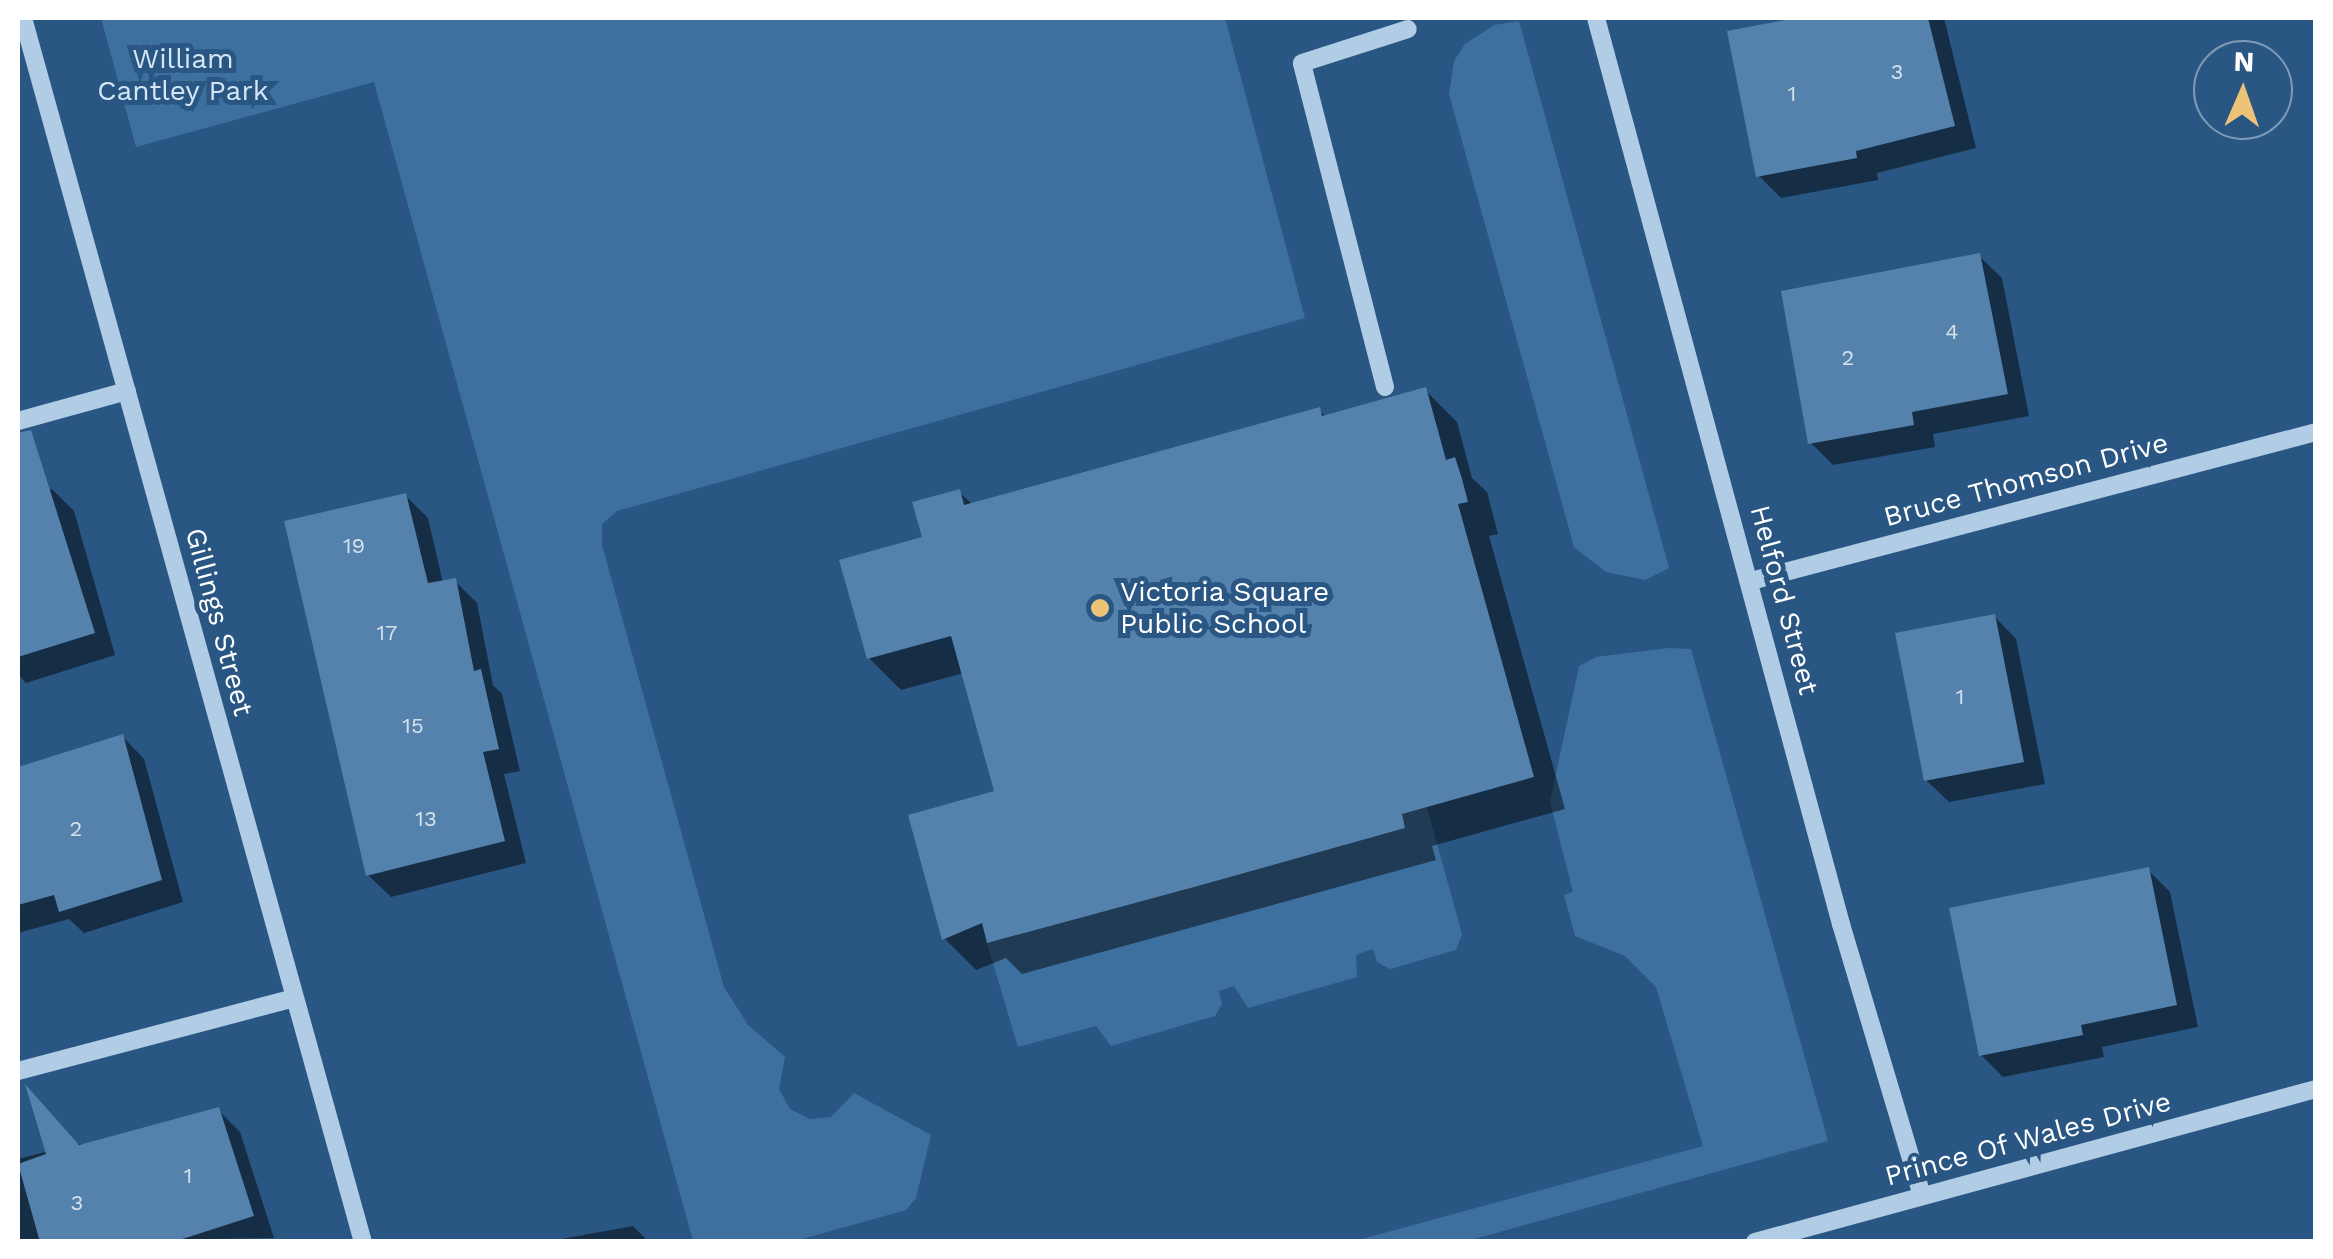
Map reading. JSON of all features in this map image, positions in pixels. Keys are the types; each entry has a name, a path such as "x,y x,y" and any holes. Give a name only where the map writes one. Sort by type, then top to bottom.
{"street":[{"name":"Gillings Street","path":"24,18 364,1242"},
{"name":"Helford Street","path":"1596,18 1922,1196"},
{"path":"1384,387 1302,63 1408,29"},
{"path":"18,421 127,391"},
{"name":"Bruce Thomson Drive","path":"1751,582 2316,432"},
{"path":"18,1071 294,998"},
{"name":"Prince Of Wales Drive","path":"1755,1242 2316,1089"}],"green space":[{"name":"William Cantley Park","path":"101,18 1225,18 1305,318 617,511 602,524 602,545 724,987 748,1025 785,1057 779,1089 790,1109 810,1119 831,1117 854,1093 931,1135 916,1198 906,1210 795,1241 693,1241 374,82 136,147"},
{"path":"1519,21 1669,568 1645,580 1606,572 1574,547 1449,94 1454,61 1465,44 1494,25"},
{"path":"1691,649 1828,1141 1467,1241 1355,1241 1703,1146 1656,987 1625,956 1575,936 1564,895 1573,892 1550,802 1579,666 1596,657"},
{"path":"1426,804 1462,934 1456,950 1390,969 1377,962 1373,949 1356,955 1357,977 1248,1008 1234,986 1219,991 1222,1004 1215,1016 1111,1046 1096,1026 1018,1047 987,943 1404,828 1401,812"}],"building":[{"path":"1796,18 1928,18 1955,126 1856,151 1857,158 1756,177 1727,31"},
{"path":"1980,253 2008,394 1912,412 1914,425 1808,444 1781,291"},
{"path":"1426,387 1446,460 1455,457 1462,479 1468,502 1458,504 1534,777 1402,814 1405,828 1194,887 987,943 982,923 942,940 908,815 994,791 951,636 867,659 839,560 922,537 912,502 960,489 964,505 1320,407 1322,416"},
{"path":"31,430 95,633 18,657 18,433"},
{"path":"406,493 428,583 456,578 474,671 481,669 499,749 483,752 505,841 366,876 284,521"},
{"path":"1995,614 2024,762 1924,781 1895,633"},
{"path":"123,734 162,880 59,912 54,895 18,905 18,767"},
{"path":"2149,867 2177,1005 2081,1025 2083,1035 1979,1056 1949,908"},
{"path":"25,1084 79,1145 219,1107 254,1216 173,1242 40,1242 18,1164 46,1154"}],"place":[{"name":"Victoria Square Public School","path":"1100,608"}]}
